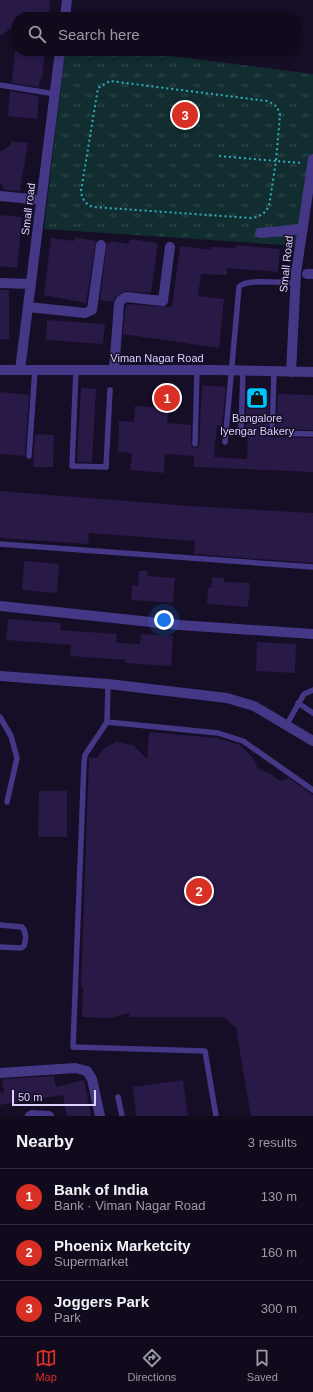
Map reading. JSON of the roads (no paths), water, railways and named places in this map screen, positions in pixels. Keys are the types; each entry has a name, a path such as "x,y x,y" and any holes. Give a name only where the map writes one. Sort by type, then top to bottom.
{"street":[{"path":"65,12 67,0"},
{"name":"Small road","path":"20,370 59,56"},
{"name":"Small Road","path":"291,372 296,278 313,162"},
{"path":"0,196 42,200"},
{"path":"260,233 302,230"},
{"path":"28,307 85,313 92,310 101,245"},
{"path":"114,370 119,304 121,300 126,297 163,300 170,247"},
{"path":"0,283 31,284"},
{"name":"Viman Nagar Road","path":"0,370 197,370 313,372"},
{"path":"0,606 179,624 313,634"},
{"path":"0,676 108,684 227,698 254,706 287,724 313,741"},
{"path":"0,1073 75,1068 87,1071 92,1079 100,1116"},
{"path":"30,1116 32,1114 49,1116"}],"lane":[{"path":"0,85 55,94"},
{"path":"225,442 238,291 241,284 296,278 310,274"},
{"path":"29,456 36,370"},
{"path":"76,370 72,466 106,467 110,390"},
{"path":"195,444 197,370"},
{"path":"241,432 243,371"},
{"path":"274,372 272,433 313,434"},
{"path":"0,544 313,566"},
{"path":"108,684 107,722 85,756 84,763 73,1047 205,1051 216,1116"},
{"path":"287,724 304,694 313,690"},
{"path":"298,703 313,713"},
{"path":"0,717 11,736 16,758 7,802"},
{"path":"107,722 218,733 232,736 243,741 313,790"},
{"path":"0,925 22,927 25,930 26,936 24,946 21,948 0,947"},
{"path":"118,1097 122,1116"}],"place":[{"name":"Joggers Park","path":"185,115"},
{"name":"Bank of India","path":"167,398"},
{"name":"Bangalore Iyengar Bakery","path":"257,398"},
{"name":"Phoenix Marketcity","path":"199,891"}]}
